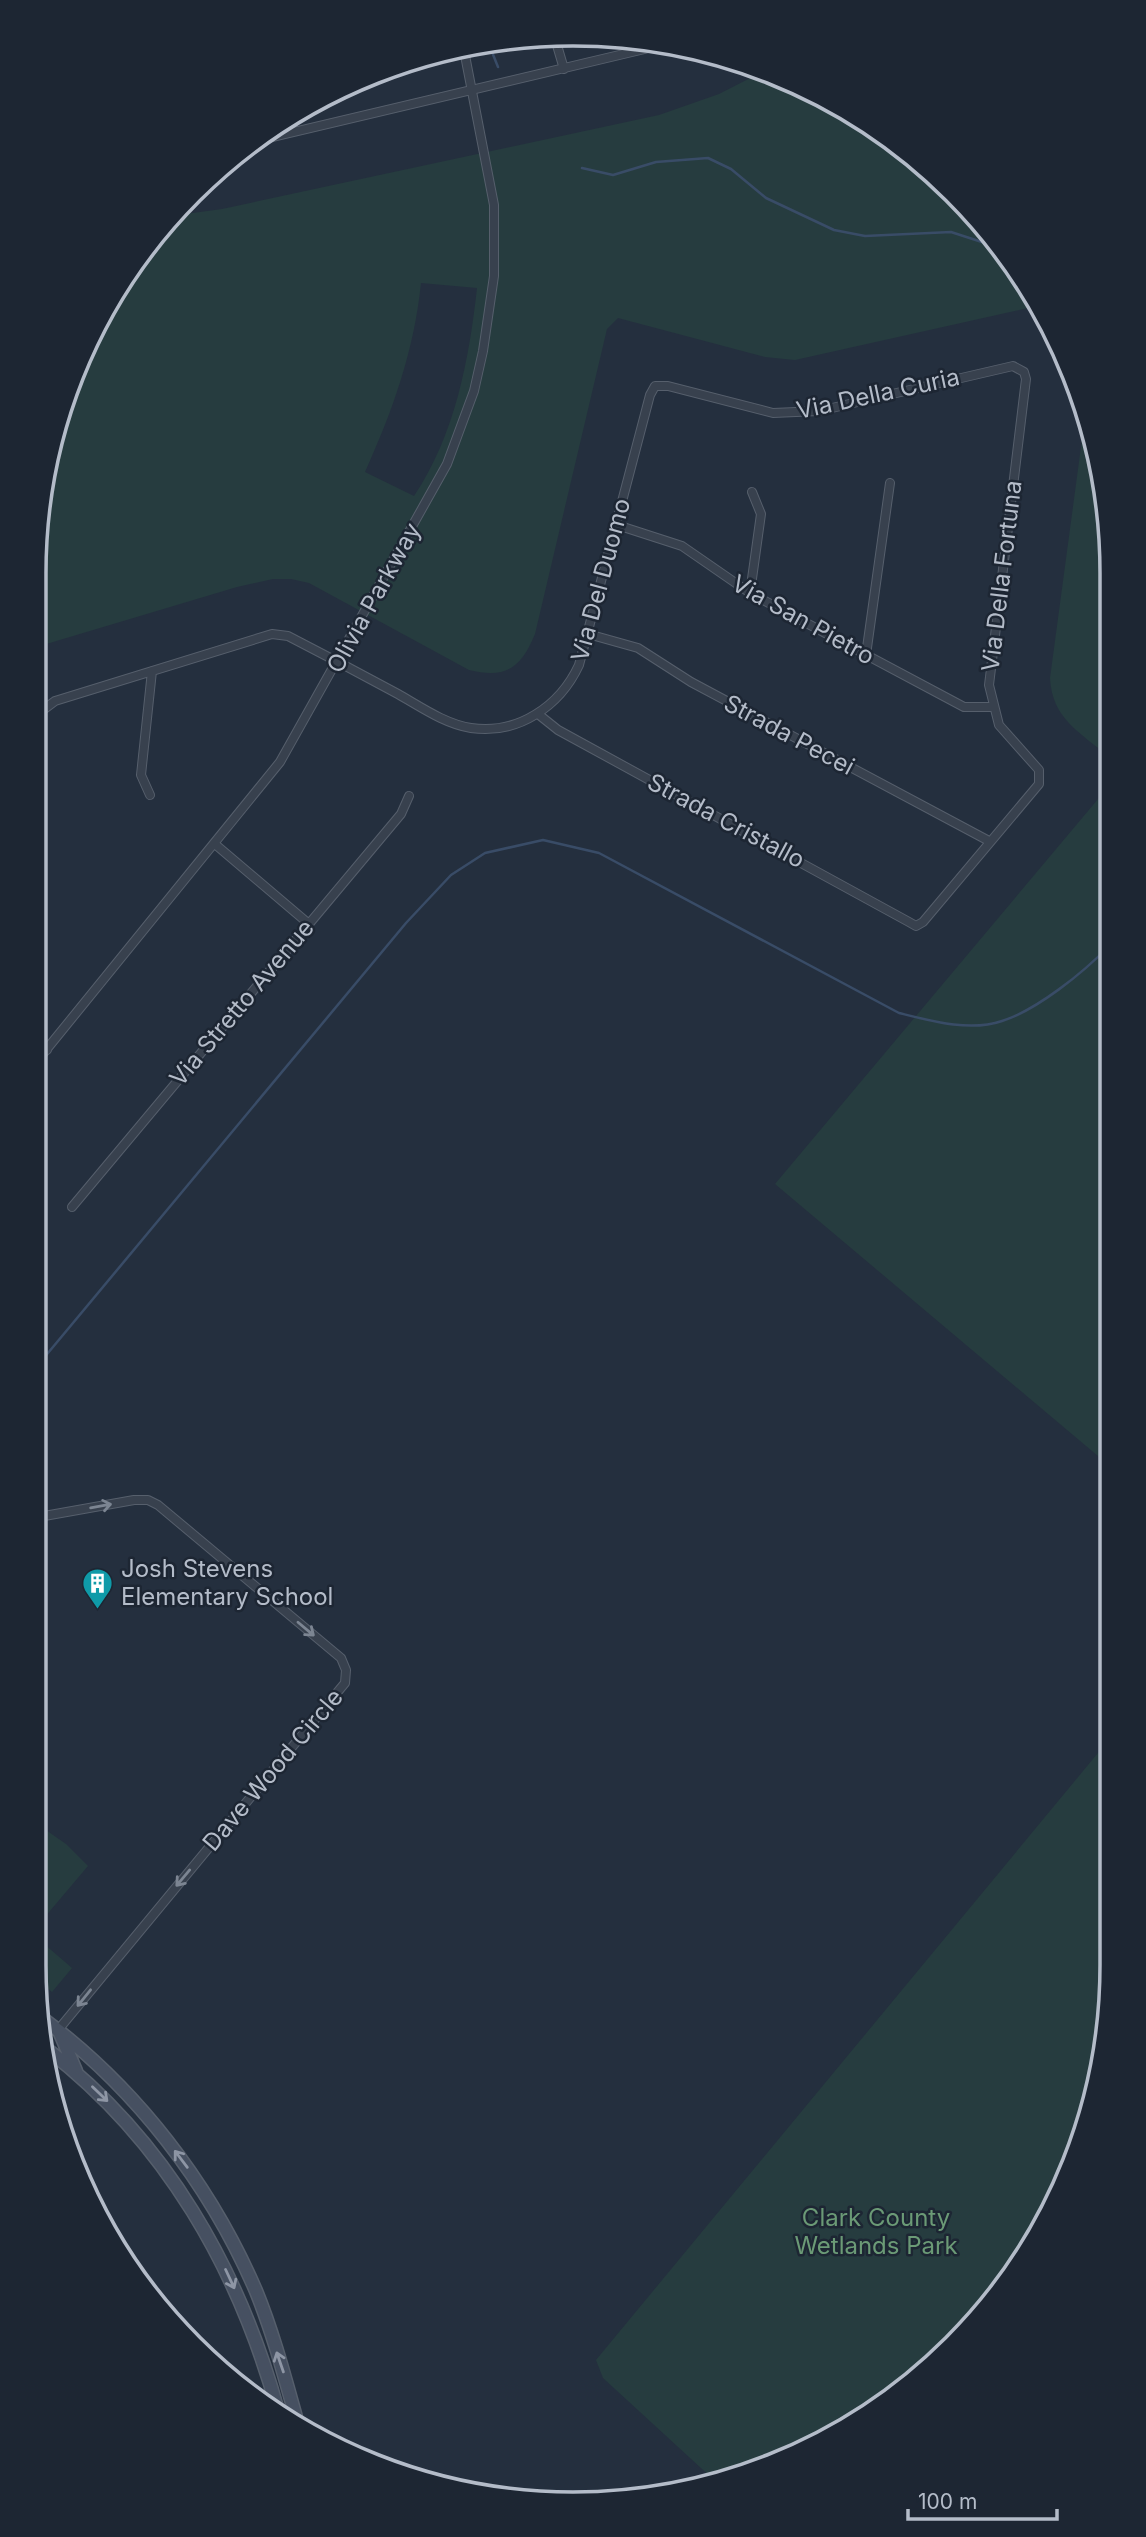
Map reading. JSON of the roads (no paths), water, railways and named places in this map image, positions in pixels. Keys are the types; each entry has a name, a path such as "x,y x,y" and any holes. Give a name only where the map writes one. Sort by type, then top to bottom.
{"main road":[{"path":"49,2023 115,2081 156,2126 195,2178 227,2232 256,2293 294,2412"},
{"path":"58,2030 77,2073"},
{"path":"54,2055 129,2123 172,2177 215,2245 243,2306 274,2398"}],"street":[{"path":"557,46 564,69"},
{"path":"278,135 642,50"},
{"name":"Olivia Parkway","path":"47,1050 216,845 280,762 339,662 447,464 463,425 483,351 494,276 495,214 466,57"},
{"name":"Via Della Curia","path":"655,386 668,386 774,414 788,414 819,411 1013,366 1020,368"},
{"name":"Via Della Fortuna","path":"989,841 1039,784 1039,770 1009,740 992,707 989,667 1026,379 1020,368"},
{"name":"Via Del Duomo","path":"46,708 55,701 272,634 288,636 440,717 463,726 488,729 506,726 538,714 553,703 572,680 617,525 650,395 655,386"},
{"path":"866,655 890,483"},
{"path":"750,593 761,514 752,492"},
{"name":"Via San Pietro","path":"617,525 682,545 750,593 964,707 992,707"},
{"name":"Strada Pecei","path":"587,634 638,648 691,682 989,841"},
{"path":"150,795 141,775 152,671"},
{"name":"Strada Cristallo","path":"538,714 558,730 916,926 923,922 989,841"},
{"name":"Via Stretto Avenue","path":"72,1207 401,814 409,796"},
{"path":"216,845 309,923"},
{"name":"Dave Wood Circle","path":"46,1516 134,1500 148,1500 159,1505 341,1658 346,1670 345,1682 58,2030"}],"waterway":[{"path":"492,52 498,67"},
{"path":"582,168 613,175 656,162 708,158 731,169 766,198 834,230 865,236 951,232 984,243"},
{"path":"46,1355 406,923 451,875 485,853 543,840 599,853 899,1013 951,1024 977,1026 1016,1016 1059,989 1100,955"}],"place":[{"name":"Josh Stevens Elementary School","path":"98,1610"}],"park label":[{"name":"Clark County Wetlands Park","path":"876,2232"}]}
